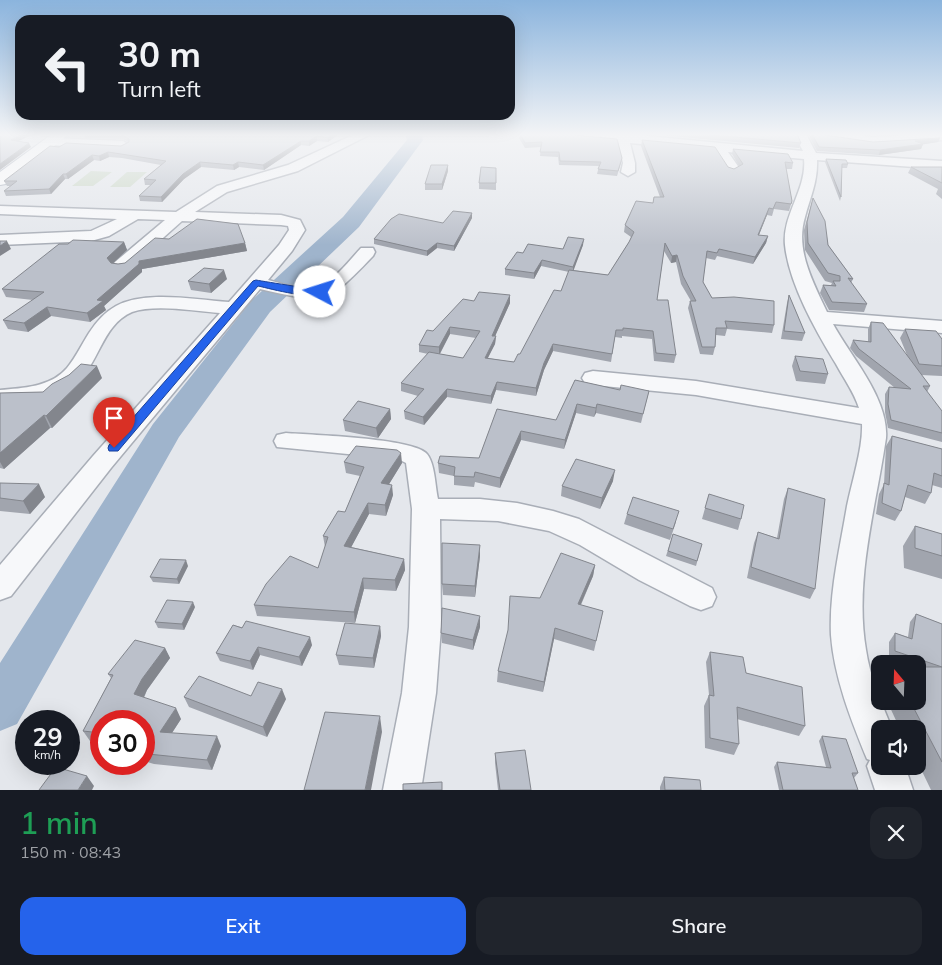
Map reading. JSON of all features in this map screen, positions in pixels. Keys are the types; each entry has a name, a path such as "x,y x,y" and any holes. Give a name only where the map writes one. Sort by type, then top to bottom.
{"main road":[{"path":"0,180 12,171"}],"street":[{"path":"121,266 178,217 222,189 283,171"},
{"path":"808,171 809,181 793,230 796,258 840,356 868,401 881,430 868,464 852,560 848,634 850,654 872,720"},
{"path":"0,210 281,220 295,223 297,230 296,234 235,308 5,572"},
{"path":"0,240 91,236 103,233 136,215"},
{"path":"256,283 312,293 320,292 326,289 367,252"},
{"path":"0,397 45,390 66,381 73,374 98,335 124,309 142,304 235,308"},
{"path":"822,317 942,328"},
{"path":"593,378 696,388 881,430"},
{"path":"286,441 401,452 414,456 418,460 426,509 427,568 419,693 402,790"},
{"path":"426,509 475,509 530,517 567,526 605,544 652,572 702,597"},
{"path":"889,775 894,790"}],"green space":[{"path":"91,171 112,172 93,186 72,186"},
{"path":"127,172 147,172 130,187 110,187"}],"building":[{"path":"17,171 70,171 63,174 49,189 4,191 17,181 4,181"},
{"path":"154,171 187,171 161,197 139,196 156,180 144,179"},
{"path":"429,171 446,171 442,184 425,184"},
{"path":"481,171 496,171 496,183 479,183"},
{"path":"654,171 787,171 791,204 776,202 773,209 769,208 758,235 768,236 755,257 719,249 717,253 707,251 703,282 712,298 734,297 774,301 774,325 725,321 727,328 716,328 715,347 702,347 690,301 696,301 683,276 677,255 672,256 665,243 657,300 668,300 676,355 656,353 653,331 623,328 623,330 616,330 612,354 553,344 544,363 536,388 497,382 491,396 447,389 423,417 404,411 424,389 401,383 429,352 463,358 480,331 450,327 439,347 419,345 427,330 433,331 463,299 474,301 479,292 510,295 492,336 496,336 485,358 514,362 554,290 561,291 569,270 608,275 634,232 625,225 636,201 653,203 654,197 664,197"},
{"path":"831,171 842,171 841,197"},
{"path":"918,171 942,171 942,183"},
{"path":"813,198 825,221 828,245 853,279 848,278 867,304 832,302 823,285 836,286 833,281 840,281 840,276 828,273 808,243 807,222"},
{"path":"453,211 472,213 454,246 437,243 427,251 374,239 391,219 399,214 443,223"},
{"path":"197,219 238,224 245,243 139,261 139,264 97,300 103,301 87,313 47,307 24,323 3,320 44,292 2,289 59,244 68,244 73,240 124,242 107,258 111,263 125,263 155,238 169,239"},
{"path":"568,237 584,239 573,267 542,260 534,273 505,269 517,252 523,253 528,244 563,249"},
{"path":"0,241 7,241 0,246"},
{"path":"204,268 224,270 209,284 188,281"},
{"path":"789,295 805,333 784,331"},
{"path":"871,322 883,323 930,386 923,386 942,411 942,433 891,420 888,404 889,387 911,389 859,349 853,340 871,342"},
{"path":"905,329 936,331 942,339 942,366 919,364"},
{"path":"795,356 823,359 828,374 800,371"},
{"path":"81,364 97,366 46,416 44,415 0,453 0,393 43,392 52,384 69,375"},
{"path":"575,380 620,390 621,385 649,391 643,414 597,404 596,408 577,404 565,440 521,431 500,478 475,472 474,477 454,476 455,467 438,463 440,456 479,458 497,409 556,420"},
{"path":"358,401 390,409 376,428 343,420"},
{"path":"892,436 942,449 942,476 934,473 931,493 908,485 901,511 882,503 884,483 889,485"},
{"path":"356,446 397,450 401,453 381,483 392,485 385,505 368,503 344,546 404,559 395,580 363,578 354,612 254,605 266,584 290,556 318,568 328,537 323,536 338,511 345,512 364,467 344,462"},
{"path":"576,459 615,470 602,498 562,486"},
{"path":"0,483 39,484 23,501 0,498"},
{"path":"788,488 825,499 815,589 751,567 758,532 779,539"},
{"path":"709,494 744,505 741,519 705,508"},
{"path":"633,497 679,511 673,529 627,514"},
{"path":"915,526 942,534 942,556 915,548"},
{"path":"673,534 702,544 697,561 668,551"},
{"path":"442,543 480,545 475,586 442,584"},
{"path":"561,553 595,565 578,604 603,611 596,641 555,628 544,682 498,671 508,630 510,596 540,598"},
{"path":"160,559 186,560 177,579 150,577"},
{"path":"167,600 193,602 182,624 155,622"},
{"path":"442,608 480,616 473,640 441,633"},
{"path":"916,614 942,624 942,667 926,662 926,655 907,655 895,651 895,633 912,639"},
{"path":"246,621 310,637 299,657 258,647 250,661 216,653 233,625 242,628"},
{"path":"345,623 380,626 373,658 336,655"},
{"path":"135,640 165,648 142,679 134,694 176,708 160,732 217,736 207,760 155,755 155,710 94,710 113,675 108,674"},
{"path":"710,652 743,657 746,673 802,687 805,726 737,707 739,744 710,738 709,695 714,696"},
{"path":"926,667 942,667 942,762 926,732 926,720 920,720 915,710 926,710"},
{"path":"199,676 251,696 258,682 282,689 263,727 184,697"},
{"path":"325,712 380,716 365,790 304,790"},
{"path":"90,718 90,732 83,731"},
{"path":"822,736 846,739 858,773 852,773 858,790 783,790 777,762 831,768"},
{"path":"525,750 531,790 500,790 495,753"},
{"path":"80,774 87,776 78,790 39,790 50,775"},
{"path":"664,777 700,780 701,790 665,790"},
{"path":"442,782 442,790 403,790 403,784"}],"waterway":[{"path":"0,707 165,432 261,306 351,222 391,171"}],"route":[{"path":"114,448 256,283 305,292 320,292"}]}
